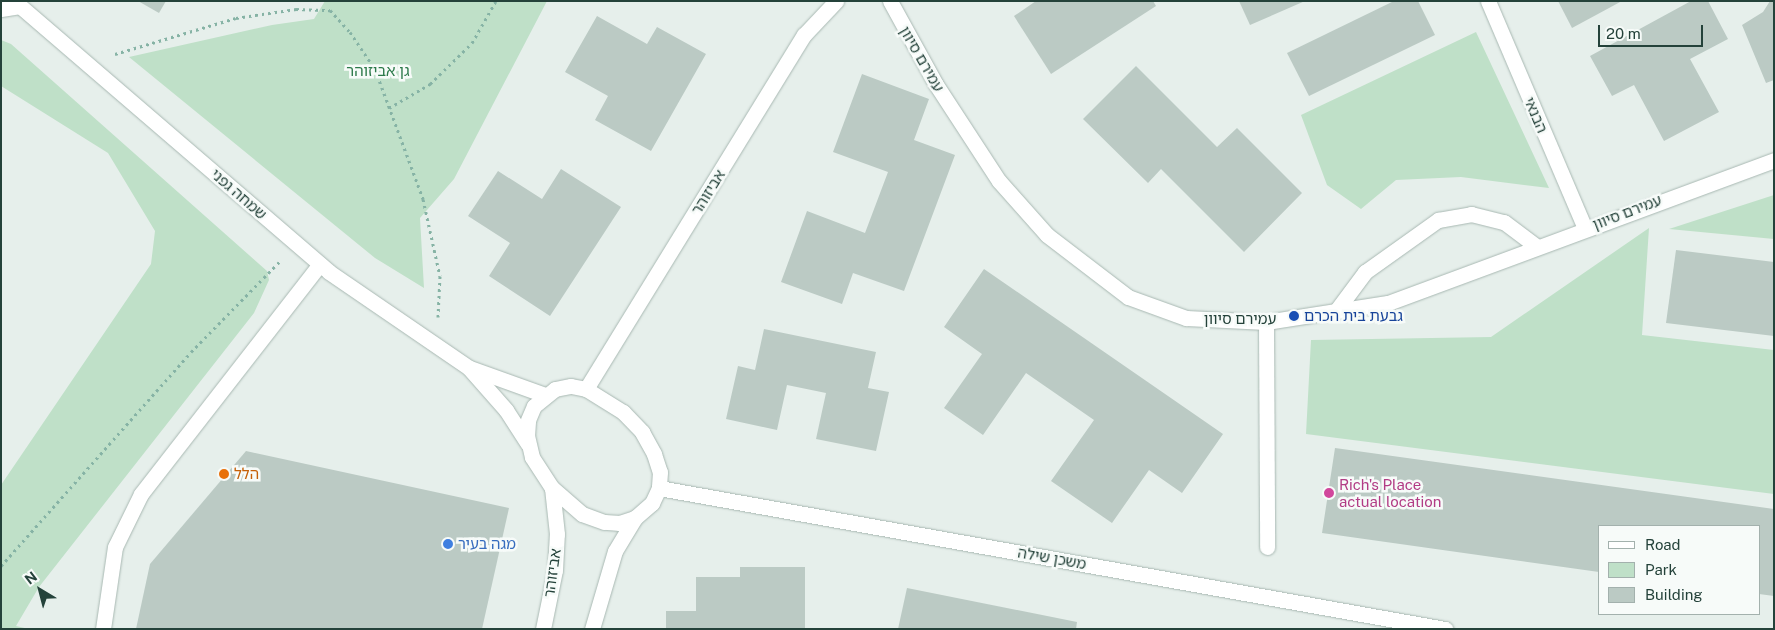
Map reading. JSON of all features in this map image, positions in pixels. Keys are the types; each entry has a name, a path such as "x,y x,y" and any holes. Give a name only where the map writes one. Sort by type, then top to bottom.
{"street":[{"name":"אביזוהר","path":"586,389 804,35 836,1"},
{"name":"עמירם סיוון","path":"890,1 935,83 999,181 1047,235 1108,284 1158,310 1186,318 1266,322 1388,302 1774,160"},
{"name":"הבנאי","path":"1488,1 1585,228"},
{"path":"1,9 22,4"},
{"name":"שמחה גפני","path":"22,4 86,63 320,264 469,368 506,410 528,444"},
{"path":"1336,311 1365,272 1438,220 1471,214 1504,222 1536,246"},
{"path":"103,629 115,547 141,494 320,264"},
{"path":"1266,322 1267,547"},
{"name":"שמחה גפני","path":"469,368 545,395"},
{"path":"592,629 615,551 635,518 652,503 659,488 660,472 642,432 623,412 586,389 571,386 545,395 534,406 528,420 528,444 539,471 552,488 582,514 604,522 635,518"},
{"name":"אביזוהר","path":"543,629 555,570 557,534 552,488"},
{"name":"משכן שילה","path":"659,488 1445,629"}],"path":[{"path":"390,108 430,84 472,43 496,1"},
{"path":"86,63 236,18 296,9 330,10 350,32 375,69 423,199 440,276 437,346"},
{"path":"1,566 191,352 297,244"}],"green space":[{"name":"גן אביזוהר","path":"325,1 547,1 454,179 420,218 424,288 375,258 129,57 272,25 314,19"},
{"path":"1476,32 1549,188 1461,177 1396,180 1361,209 1327,185 1301,115"},
{"path":"1,40 11,44 267,271 269,280 254,313 39,587 16,626 29,629 1,629 1,485 151,264 155,231 108,153 1,86"},
{"path":"1774,195 1774,239 1669,229"},
{"path":"1649,228 1642,335 1774,350 1774,494 1306,434 1311,340 1491,337"}],"building":[{"path":"138,1 166,1 159,13"},
{"path":"1036,1 1153,1 1156,6 1051,74 1014,16"},
{"path":"1239,1 1305,1 1250,25"},
{"path":"1394,1 1418,1 1435,35 1309,96 1287,53"},
{"path":"1558,1 1622,1 1572,28"},
{"path":"1691,1 1708,1 1728,39 1690,59 1719,112 1664,141 1634,85 1612,96 1590,56"},
{"path":"1770,1 1774,1 1774,80 1766,83 1742,25 1763,12"},
{"path":"597,16 647,44 657,27 706,54 651,151 595,120 608,96 565,72"},
{"path":"1136,66 1217,147 1237,128 1302,193 1244,252 1161,169 1148,183 1083,119"},
{"path":"862,74 929,99 914,140 955,155 904,291 853,273 842,304 781,282 807,211 865,233 888,172 833,152"},
{"path":"561,169 621,207 550,316 489,276 510,243 468,216 498,171 542,199"},
{"path":"1676,250 1774,262 1774,336 1666,323"},
{"path":"984,269 1223,434 1182,493 1149,470 1112,523 1051,481 1094,420 1026,373 983,435 944,408 982,354 944,327"},
{"path":"764,329 876,352 868,388 889,392 876,451 816,439 826,393 787,385 777,430 726,419 738,366 755,370"},
{"path":"1335,448 1774,509 1774,596 1760,594 1760,525 1598,525 1598,572 1322,533"},
{"path":"246,451 509,508 482,629 136,629 150,564"},
{"path":"740,567 805,567 805,629 666,629 666,611 696,611 696,577 740,577"},
{"path":"907,588 1077,622 1076,629 898,629"}],"place":[{"name":"גבעת בית הכרם","path":"1294,316"},
{"name":"הלל","path":"224,474"},
{"name":"Rich's Place actual location","path":"1329,493"},
{"name":"מגה בעיר","path":"448,544"}]}
